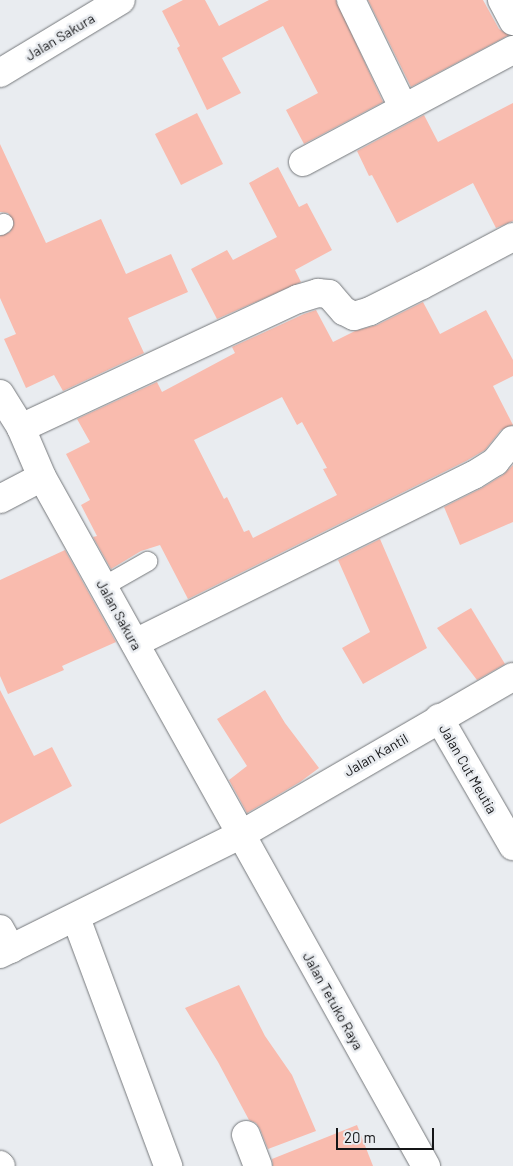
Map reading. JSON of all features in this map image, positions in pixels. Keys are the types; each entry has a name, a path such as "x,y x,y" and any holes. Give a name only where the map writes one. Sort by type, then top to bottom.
{"street":[{"name":"Jalan Sakura","path":"0,73 120,0"},
{"path":"351,0 403,107"},
{"path":"502,0 513,21"},
{"path":"303,162 513,50"},
{"path":"21,428 298,299 318,293 329,294 344,311 354,316 405,294 513,237"},
{"name":"Jalan Sakura","path":"0,394 21,428 42,476 240,835"},
{"path":"134,643 474,475 495,462 513,440"},
{"path":"0,499 42,476"},
{"name":"Jalan Kantil","path":"4,944 76,918 240,835 513,676"},
{"name":"Jalan Cut Meutia","path":"439,718 513,846"},
{"name":"Jalan Tetuko Raya","path":"240,835 426,1166"},
{"path":"76,918 168,1166"},
{"path":"246,1135 258,1166"}],"lane":[{"path":"102,586 147,561"}],"building":[{"path":"183,0 205,0 219,26 269,0 336,0 383,102 304,144 286,110 318,93 283,26 222,58 241,93 207,110 177,48 180,46 162,11"},
{"path":"368,0 483,0 499,29 509,35 411,87"},
{"path":"513,103 513,221 496,228 473,183 397,223 372,175 369,176 357,151 424,115 438,142"},
{"path":"197,113 223,164 181,185 155,134"},
{"path":"0,144 46,243 101,219 126,274 171,254 188,292 128,318 144,353 63,391 54,375 26,388 4,339 16,334 0,298 0,236 10,232 14,223 8,213 0,212"},
{"path":"278,167 299,207 307,203 332,250 295,270 301,282 217,319 191,269 227,250 233,260 277,237 249,183"},
{"path":"423,302 440,334 486,310 513,360 513,376 493,386 513,425 501,430 485,450 466,461 188,599 160,545 141,551 111,569 93,537 97,536 81,505 90,500 66,454 90,442 77,419 157,382 162,392 235,353 232,347 316,310 333,342 355,331 377,325","holes":["282,397 297,425 302,422 327,468 323,469 337,495 253,538 249,530 244,532 227,497 224,499 194,440"]},
{"path":"513,465 513,522 460,545 444,507 482,488 503,475"},
{"path":"380,539 427,648 363,684 342,648 370,632 338,560"},
{"path":"65,550 116,642 62,666 64,670 8,694 0,676 0,580"},
{"path":"471,608 505,664 477,680 437,628"},
{"path":"0,690 34,756 52,747 72,786 0,824"},
{"path":"265,690 285,723 319,768 300,782 247,813 229,780 247,766 217,719"},
{"path":"239,985 265,1036 292,1075 316,1131 268,1149 260,1129 256,1123 249,1120 218,1062 185,1008"},
{"path":"357,1125 373,1166 273,1166 272,1159"}]}
